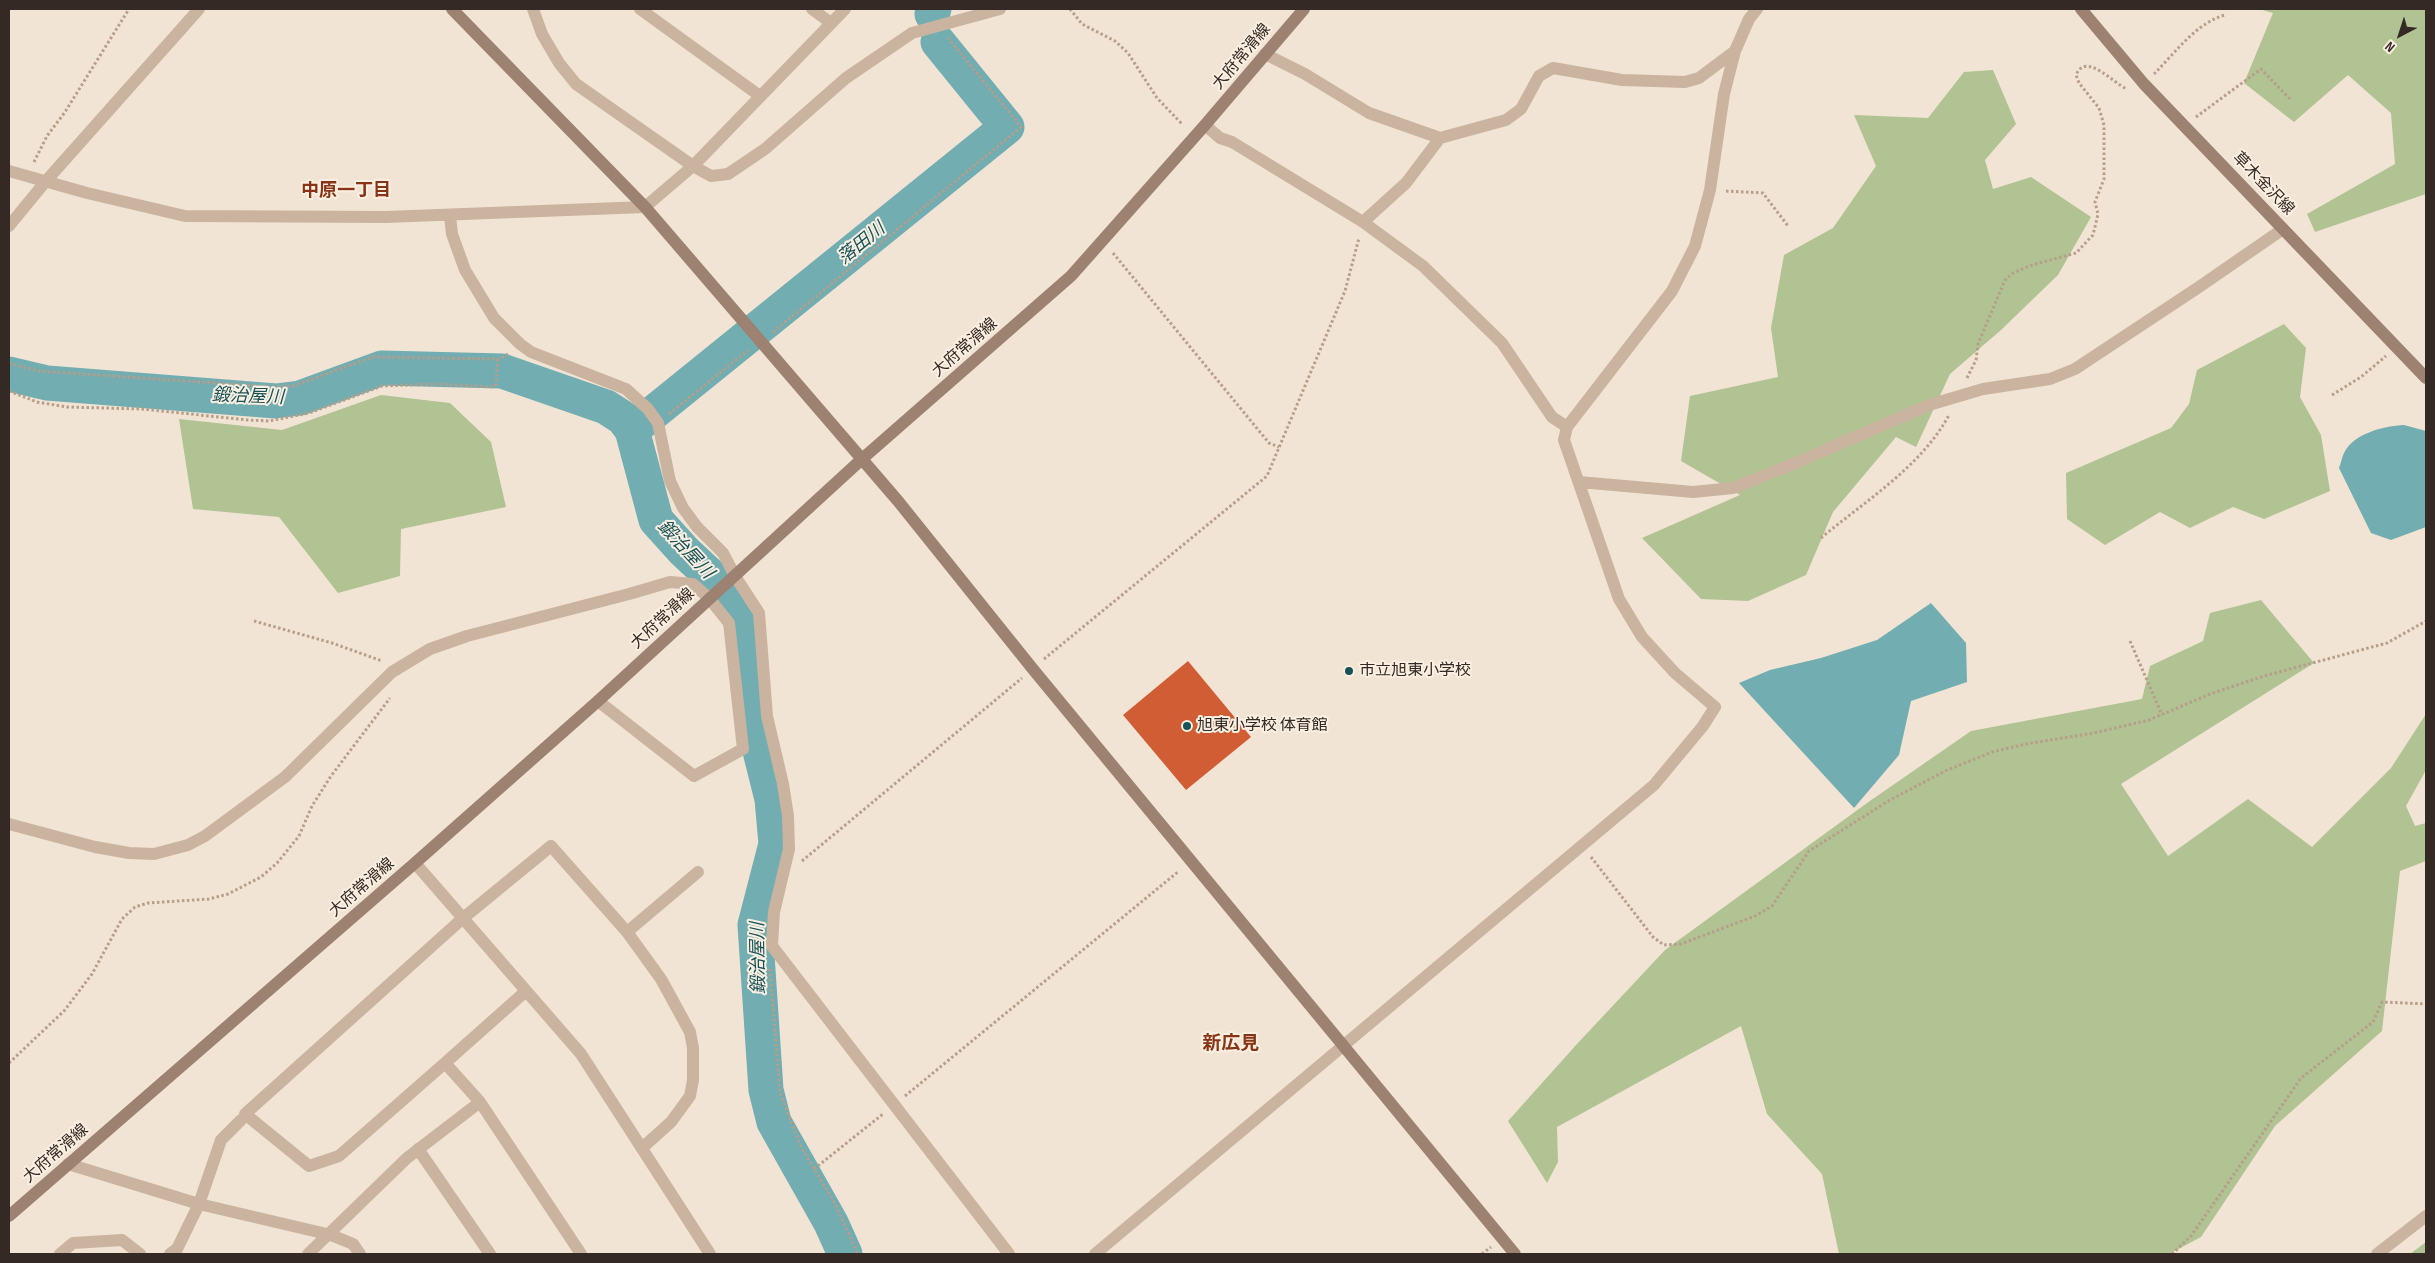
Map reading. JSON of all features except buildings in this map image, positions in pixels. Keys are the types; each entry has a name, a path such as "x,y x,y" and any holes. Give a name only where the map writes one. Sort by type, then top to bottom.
{"main road":[{"path":"452,9 645,207 862,459 1343,1048 1515,1254"},
{"name":"大府常滑線","path":"9,1216 415,863 598,701 862,459 1071,276 1205,125 1304,9"},
{"name":"草木金沢線","path":"2081,9 2143,82 2184,126 2426,378"}],"street":[{"path":"9,226 46,181 199,9"},
{"path":"533,9 542,34 559,63 576,84 693,166 711,176 728,174 765,149 846,78 912,32 1000,9"},
{"path":"640,9 760,96"},
{"path":"812,9 831,22"},
{"path":"9,171 88,193 186,216 450,216 645,207 693,166 845,9"},
{"path":"1095,1254 1654,786 1703,726 1716,706 1675,673 1642,637 1628,614 1620,599 1564,440 1567,427 1672,291 1695,246 1710,190 1724,94 1735,51 1749,19 1757,9"},
{"path":"1265,54 1305,74 1369,113 1440,138 1506,120 1521,109 1539,76 1552,68 1622,80 1685,82 1699,78 1735,51"},
{"path":"1205,125 1220,138 1232,142 1363,222 1423,266 1502,343 1552,417 1567,427"},
{"path":"1363,222 1406,183 1440,138"},
{"path":"450,216 452,234 465,270 494,318 520,344 531,352 626,389 648,409 658,423 670,481 683,508 697,527 723,553 732,578 759,613 767,716 783,784 788,816 789,849 774,912 772,946 1009,1254"},
{"path":"1579,482 1693,492 1733,488 1929,405 1983,389 2050,379 2075,369 2200,287 2282,229"},
{"path":"9,824 95,847 129,853 154,854 173,850 205,836 284,777 392,672 430,649 467,636 670,582 693,584 711,596 729,623 743,749 694,776 598,701"},
{"path":"526,991 339,1156 309,1166 245,1114 462,919 551,846 627,932 660,979 690,1032 693,1048 694,1080 690,1096 671,1122 642,1148"},
{"path":"415,863 581,1054 710,1254"},
{"path":"627,932 698,872"},
{"path":"445,1063 480,1102 581,1254"},
{"path":"308,1254 331,1235 371,1192 418,1149 480,1102"},
{"path":"170,1254 178,1249 199,1204 220,1140 241,1120"},
{"path":"418,1149 490,1254"},
{"path":"68,1164 199,1204 331,1235 354,1244 360,1254"},
{"path":"2377,1254 2426,1216"},
{"path":"60,1254 73,1243 122,1240 140,1254"}],"path":[{"path":"28,176 47,136 65,112 129,9"},
{"path":"1070,9 1082,24 1115,41 1128,53 1157,98 1195,136"},
{"path":"1820,538 1925,450 1940,430 1976,360 1978,344 2005,280 2014,273 2032,265 2076,253 2093,235 2098,214 2095,202 2104,179 2104,125 2099,108 2079,83 2076,75 2078,71 2084,67 2092,66 2126,89 2133,89 2143,82 2202,26 2213,18 2225,15"},
{"path":"658,423 744,352 761,342 1021,128 948,39 943,24"},
{"path":"2184,126 2261,69 2290,99"},
{"path":"1710,190 1763,193 1788,226"},
{"path":"786,863 797,865 1032,668 1267,476 1345,291 1363,222"},
{"path":"1101,242 1111,251 1269,443 1279,447"},
{"path":"9,363 38,371 275,387 294,386 372,357 498,359 520,344"},
{"path":"2332,395 2361,378 2396,347"},
{"path":"9,391 37,402 67,407 142,408 269,421 309,413 382,386 437,384 494,387 496,384 498,359"},
{"path":"1583,846 1654,937 1664,945 1681,944 1755,916 1772,906 1809,851 1890,800 1945,772 1992,752 2026,744 2094,733 2149,720 2210,694 2264,676 2387,643 2426,621"},
{"path":"2130,641 2162,715"},
{"path":"814,1169 1191,862"},
{"path":"772,946 770,983 780,1093 800,1145 834,1202 858,1254"},
{"path":"2172,1254 2191,1236 2300,1078 2373,1022 2382,1002 2426,1004"}],"green space":[{"path":"2259,9 2426,9 2426,194 2315,232 2307,214 2395,164 2391,113 2348,75 2294,122 2244,83 2273,13"},
{"path":"1993,70 2016,124 1985,160 1993,189 2031,177 2091,217 2058,275 2001,330 1950,374 1916,447 1896,437 1833,512 1806,575 1748,601 1701,599 1642,538 1740,495 1681,461 1690,396 1778,377 1771,328 1784,255 1833,228 1876,166 1854,115 1928,118 1964,72"},
{"path":"2284,324 2306,348 2300,397 2321,435 2330,491 2264,519 2233,507 2190,528 2160,512 2105,545 2067,519 2066,473 2171,428 2189,404 2197,370"},
{"path":"381,395 450,403 491,442 506,507 401,529 400,576 338,593 279,517 193,509 179,419 282,430"},
{"path":"2261,600 2314,663 2121,784 2168,856 2248,799 2312,847 2391,768 2426,714 2426,770 2406,806 2415,826 2426,823 2426,861 2400,871 2382,1031 2275,1126 2201,1237 2169,1254 1839,1254 1822,1174 1767,1114 1741,1026 1557,1127 1558,1162 1547,1183 1508,1121 1665,950 1867,803 1971,731 2142,699 2150,666 2203,641 2210,613"},
{"path":"2426,1242 2426,1254 2410,1254"}],"water":[{"path":"2404,425 2426,431 2426,527 2391,540 2371,533 2339,468 2344,453 2355,440 2379,429"},
{"path":"1931,603 1966,643 1967,682 1911,701 1899,755 1854,808 1739,683 1770,670 1821,658 1877,640"}],"waterway":[{"name":"落田川","path":"932,14 934,9"},
{"name":"落田川","path":"632,430 1007,127 938,42"},
{"name":"鍛治屋川","path":"9,374 47,383 276,401 300,398 382,368 502,371 606,407 623,418 632,430 656,520 684,551 714,579 732,603 747,628 756,735 772,799 776,844 755,925 766,1090 774,1122 831,1223 845,1254"}],"place":[{"name":"市立旭東小学校","path":"1349,671"},
{"name":"旭東小学校 体育館","path":"1187,726"}],"district":[{"name":"中原一丁目","path":"346,191"},
{"name":"新広見","path":"1231,1044"}]}
